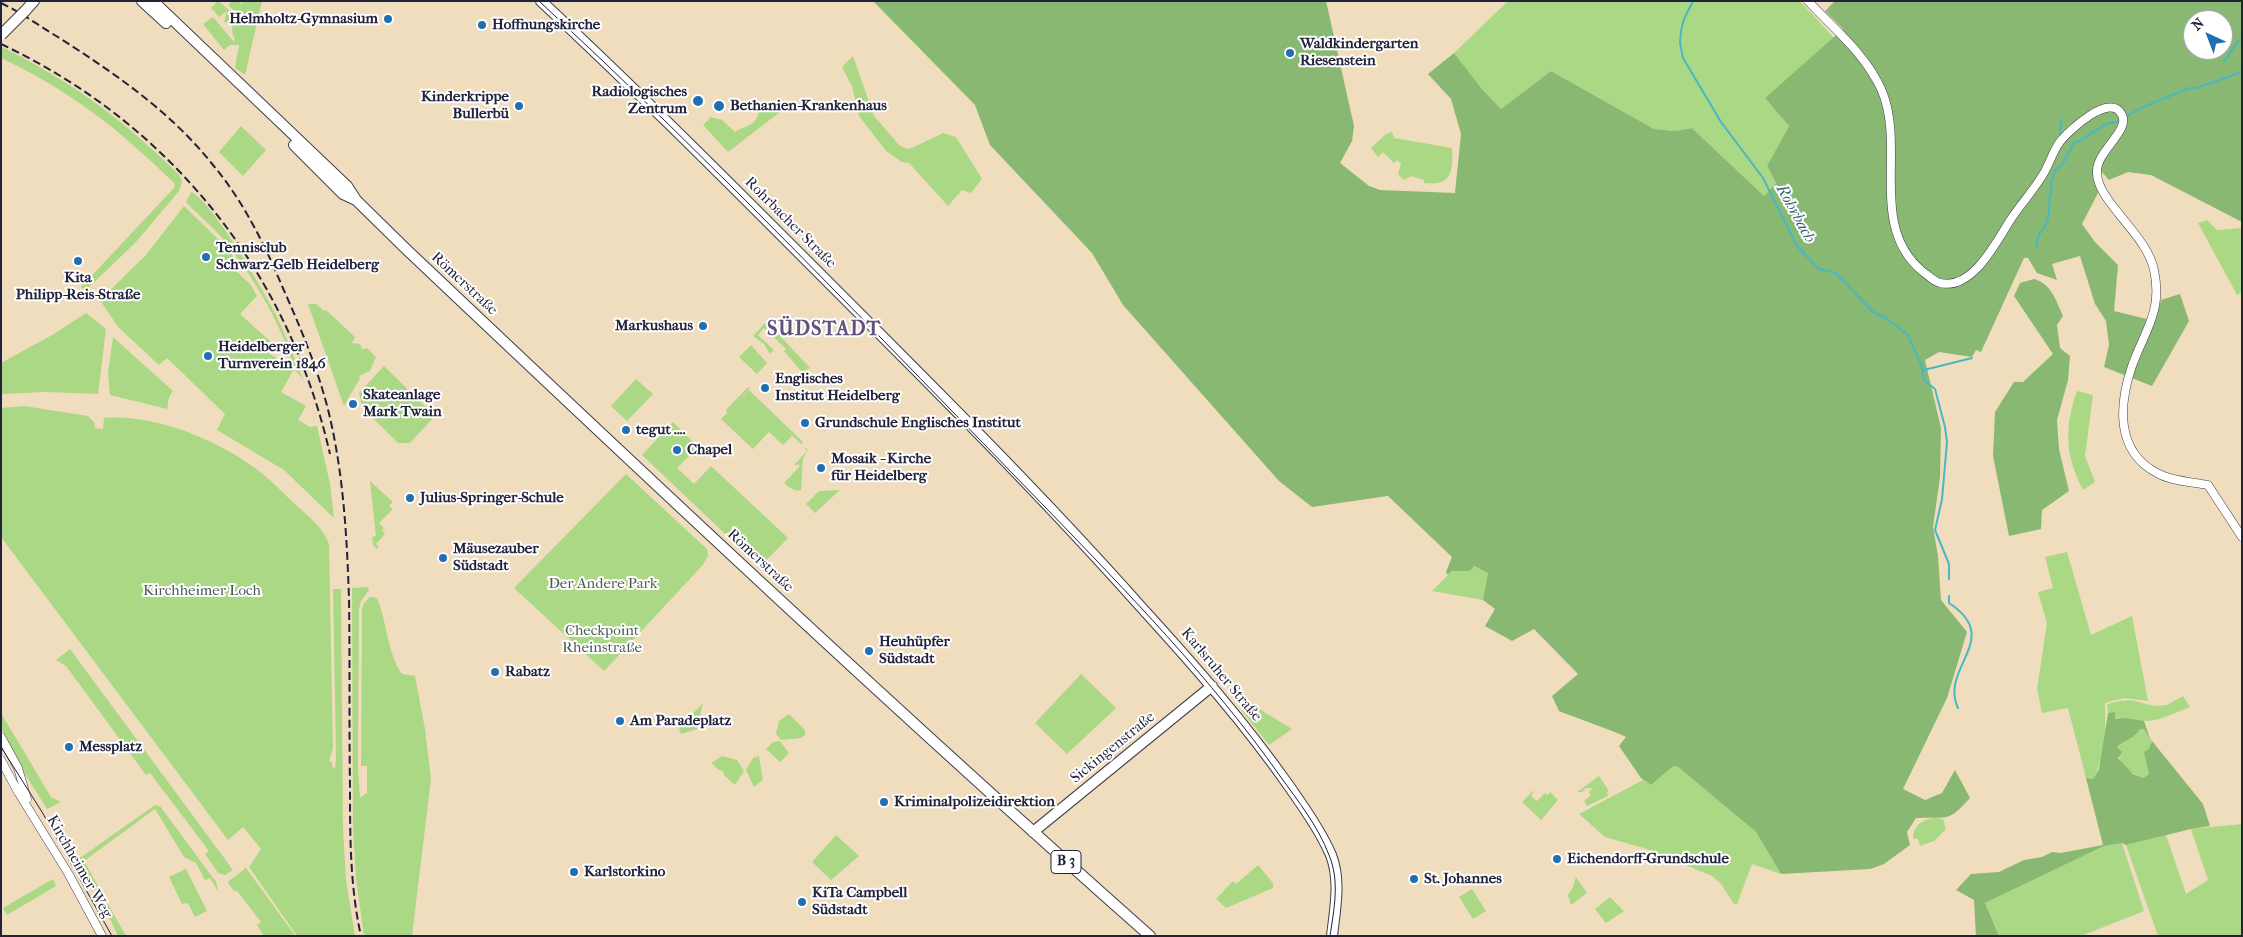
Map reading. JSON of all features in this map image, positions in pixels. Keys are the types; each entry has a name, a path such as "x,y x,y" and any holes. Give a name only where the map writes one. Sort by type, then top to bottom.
{"main road":[{"path":"1,35 34,1"},
{"name":"Römerstraße","path":"142,1 235,87 343,194 356,200"},
{"name":"Römerstraße","path":"153,1 347,186 356,200 406,249 872,687 1150,936"},
{"name":"Rohrbacher Straße","path":"541,1 663,117 1013,470"},
{"name":"Karlsruher Straße","path":"1013,470 1105,566 1212,686 1267,754 1314,824 1327,846 1333,862 1337,883 1332,936"},
{"name":"Sickingenstraße","path":"1033,832 1212,686"}],"street":[{"path":"1808,1 1860,56 1882,91 1890,123 1891,193 1898,239 1910,260 1931,278 1942,283 1952,282 1966,276 1981,265 2038,182 2056,148 2072,129 2105,107 2114,107 2120,112 2124,120 2122,127 2100,157 2097,166 2097,178 2104,193 2138,235 2150,256 2156,280 2156,299 2150,327 2133,362 2127,382 2122,408 2124,432 2137,457 2157,474 2208,485 2242,537"},
{"name":"Kirchheimer Weg","path":"1,737 18,768 32,812"},
{"name":"Kirchheimer Weg","path":"1,760 18,792 68,873 102,936"}],"green space":[{"path":"218,1 234,14 234,19 229,23 224,22 227,11 219,17 211,8"},
{"path":"232,1 239,1 241,4 242,1 262,1 245,75 235,68 239,45 230,45 224,50 203,24 213,17 234,42 232,26 238,14 228,5"},
{"path":"873,1 1326,1 1354,126 1352,141 1340,163 1369,186 1380,190 1455,193 1461,134 1451,99 1428,74 1454,53 1482,89 1501,109 1551,71 1654,129 1675,131 1692,128 1764,196 1776,183 1767,166 1789,126 1765,98 1843,29 1825,11 1835,1 2242,1 2242,222 2151,175 2128,172 2109,180 2101,171 2099,191 2082,224 2095,242 2118,265 2114,311 2155,321 2161,300 2180,294 2189,321 2152,386 2104,367 2109,345 2106,321 2095,304 2080,256 2052,264 2057,280 2037,273 2028,258 2024,258 1981,352 1976,350 1972,357 1939,352 1925,360 1941,428 1940,477 1933,527 1938,556 1941,600 1967,632 1947,698 1903,789 1925,800 1942,793 1955,770 1970,798 1956,812 1946,817 1916,818 1907,832 1910,845 1884,864 1870,869 1781,874 1756,832 1677,766 1672,767 1651,785 1641,778 1619,746 1626,737 1559,711 1552,696 1578,674 1534,629 1512,641 1485,626 1495,609 1483,600 1488,573 1474,566 1470,571 1452,571 1448,575 1446,572 1452,557 1388,496 1312,507 1279,481 1123,305 1092,253 990,145 975,105"},
{"path":"1508,1 1800,1 1834,38 1765,98 1789,126 1767,166 1776,183 1764,196 1692,128 1675,131 1654,129 1551,71 1501,109 1482,89 1454,53"},
{"path":"2,47 51,74 96,103 138,136 179,175 182,181 179,191 136,242 85,291 81,287 174,188 175,184 155,164 94,113 50,84 1,58"},
{"path":"853,56 874,116 900,146 908,149 943,133 956,137 982,179 971,193 962,190 948,206 909,163 902,162 886,151 859,116 852,86 842,67"},
{"path":"770,102 780,112 728,152 703,125 711,117 722,120 735,132 752,123 759,111"},
{"path":"241,126 266,150 243,176 219,152"},
{"path":"1392,132 1394,138 1452,148 1452,164 1449,176 1445,180 1433,183 1424,183 1424,180 1411,176 1404,180 1398,174 1401,164 1397,160 1394,163 1383,152 1378,157 1371,148 1386,134"},
{"name":"Heidelberger Turnverein 1846","path":"191,192 200,198 223,228 276,315 303,379 294,369 281,392 306,406 298,420 310,427 317,426 330,484 334,518 284,470 217,430 225,414 167,358 159,365 118,327 100,300 146,255 184,206 230,251 236,262 233,268 251,285 257,296 240,314 273,344 268,353 294,368 276,321 241,262 215,231 186,202"},
{"path":"2207,220 2217,230 2242,228 2242,292 2237,295 2198,223"},
{"path":"2034,279 2040,281 2049,289 2063,316 2057,325 2060,348 2070,356 2068,380 2057,420 2059,449 2069,491 2042,510 2041,529 2009,536 1993,456 1995,412 2014,382 2023,382 2053,354 2014,296 2020,283"},
{"path":"308,304 316,304 324,311 326,310 355,337 352,343 360,344 362,349 367,348 376,357 370,371 359,376 360,378 344,406"},
{"path":"86,313 106,329 98,394 46,392 1,394 1,363 54,334"},
{"path":"764,324 769,324 810,368 802,372 784,351 786,349 764,328 758,335 774,350 770,354 764,344 753,336"},
{"path":"113,337 173,391 169,397 167,409 110,395 108,373"},
{"path":"751,345 767,363 757,374 739,357"},
{"path":"384,366 435,416 410,443 398,443 362,407 359,393"},
{"path":"636,379 653,394 627,421 611,406"},
{"path":"748,387 750,388 731,409 749,390 803,442 801,444 778,422 792,436 783,445 769,432 753,449 721,419 727,413 726,410"},
{"path":"2077,391 2093,395 2085,456 2095,482 2083,490 2073,465 2068,441 2070,417"},
{"name":"Kirchheimer Loch","path":"24,406 88,416 94,422 95,428 103,429 104,418 123,418 163,424 203,438 239,457 260,472 310,517 323,532 329,544 333,748 329,761 332,762 332,767 335,768 333,589 341,589 343,829 346,880 355,936 297,936 249,867 261,849 243,827 228,840 1,537 1,408"},
{"path":"673,422 698,447 677,468 694,484 711,466 788,538 760,567 642,455"},
{"path":"802,446 808,450 803,458 801,490 796,490 784,483 800,466 795,464 807,451"},
{"name":"Der Andere Park","path":"626,474 707,549 708,556 702,566 604,671 514,588"},
{"path":"370,481 393,502 389,506 393,509 379,523 384,528 382,530 385,534 376,544 379,547 377,549 373,545 372,537 376,536"},
{"path":"840,490 815,513 806,504 819,491"},
{"path":"2067,552 2091,635 2132,616 2148,701 2124,698 2105,703 2105,732 2102,752 2093,780 2086,778 2068,708 2042,713 2037,689 2047,623 2038,592 2053,588 2045,557"},
{"path":"1473,566 1489,573 1483,600 1432,591 1452,571 1470,571"},
{"path":"368,587 369,590 361,601 359,609 358,767 360,798 367,793 367,766 361,766 362,609 364,603 370,597 377,598 397,666 402,674 415,676 425,729 431,779 412,936 364,936 356,879 353,828 352,588"},
{"path":"70,649 233,870 225,875 218,873 205,854 209,851 150,773 146,775 66,666 56,660"},
{"path":"1081,674 1116,708 1067,754 1035,723"},
{"path":"1236,695 1292,729 1269,745 1242,711 1245,708"},
{"path":"2183,696 2190,707 2155,720 2115,719 2115,713 2108,713 2107,704 2119,701 2131,700 2154,706 2167,705"},
{"path":"703,703 699,719 700,728 681,734 679,728"},
{"path":"2115,712 2115,719 2126,718 2144,721 2150,739 2144,729 2140,729 2133,737 2117,747 2122,752 2118,758 2133,774 2143,778 2149,774 2144,752 2149,749 2152,741 2203,804 2210,826 2126,845 2122,843 2104,846 1985,903 1999,936 1976,936 1974,900 1956,890 1971,874 1999,872 2024,860 2042,857 2052,852 2061,853 2103,845 2086,778 2093,779 2099,769 2108,713"},
{"path":"1,713 51,797 61,802 47,809 25,774 1,728"},
{"path":"789,714 805,730 805,735 801,738 781,740 776,734 779,721"},
{"path":"2140,729 2144,729 2152,741 2147,765 2149,774 2143,778 2125,766 2117,748"},
{"path":"780,741 789,753 780,762 766,749 773,742"},
{"path":"722,756 737,760 744,771 735,785 724,775 723,771 711,763"},
{"path":"759,756 763,780 754,787 746,770 753,758"},
{"path":"1677,766 1756,832 1781,874 1752,864 1737,904 1734,904 1721,884 1712,876 1647,849 1605,837 1579,814 1643,780 1651,785 1672,767"},
{"path":"1599,776 1609,791 1607,792 1608,796 1587,806 1584,801 1591,795 1589,793 1592,788 1586,788 1582,792 1577,792"},
{"path":"1535,789 1531,796 1537,801 1545,793 1548,795 1550,792 1558,800 1541,820 1522,802"},
{"path":"155,805 160,806 216,882 219,893 210,878 205,880 196,863 184,857 155,809 84,861 126,936 118,936 101,899 77,860"},
{"path":"1933,818 1943,819 1946,829 1934,841 1920,846 1918,839 1913,838 1916,827 1925,820"},
{"path":"2242,824 2242,936 2158,936 2126,845 2166,835 2186,894 2208,880 2191,829"},
{"path":"836,835 859,856 831,880 812,862"},
{"path":"2122,843 2144,911 2081,936 1999,936 1985,903 2104,846"},
{"path":"1258,865 1273,883 1273,888 1226,908 1216,899 1233,881 1236,884"},
{"path":"246,868 295,936 264,936 257,925 261,922 237,891 234,891 228,883"},
{"path":"186,869 207,911 195,917 188,903 182,904 169,877"},
{"path":"1576,877 1587,893 1571,905 1568,895"},
{"path":"53,879 56,886 7,915 3,908"},
{"path":"1472,889 1486,911 1473,919 1459,897"},
{"path":"1610,897 1624,911 1606,923 1595,909"}],"waterway":[{"name":"Rohrbach","path":"1693,1 1684,19 1681,31 1680,43 1683,58 1721,122 1763,178 1797,246 1819,269 1836,273 1872,311 1887,319 1907,334 1921,364 1924,380 1935,389 1947,442 1942,499 1935,530 1949,564 1949,579"},
{"path":"2224,62 2238,41 2242,40"},
{"path":"2191,88 2242,72"},
{"path":"2127,116 2141,108 2189,88"},
{"path":"2060,136 2062,119"},
{"path":"2036,247 2039,235 2046,225 2049,214 2051,185 2055,170 2062,165 2074,143 2105,124 2121,120"},
{"path":"1924,370 1972,358"},
{"name":"Rohrbach","path":"1949,596 1949,603 1964,616 1971,629 1971,641 1956,679 1954,693 1958,708"}],"tram line":[{"path":"539,1 669,124 921,379 1107,571 1197,670 1280,776 1319,834 1329,855 1334,875 1334,905 1330,936"},
{"path":"1,747 42,812 112,936"}],"railway":[{"path":"1,3 61,39 123,81 161,111 197,146 224,179 252,223 275,270 311,355 332,427 344,512 349,598 351,843 357,918 361,936"},
{"path":"1,44 62,77 118,116 169,161 214,210 252,265 285,324 311,387 330,454"}],"place":[{"name":"Helmholtz-Gymnasium","path":"388,19"},
{"name":"Hoffnungskirche","path":"482,25"},
{"name":"Waldkindergarten Riesenstein","path":"1290,53"},
{"name":"Radiologisches Zentrum","path":"698,101"},
{"name":"Kinderkrippe Bullerbü","path":"519,106"},
{"name":"Bethanien-Krankenhaus","path":"719,106"},
{"name":"Tennisclub Schwarz-Gelb Heidelberg","path":"206,257"},
{"name":"Kita Philipp-Reis-Straße","path":"78,261"},
{"name":"Markushaus","path":"703,326"},
{"name":"Heidelberger Turnverein 1846","path":"208,356"},
{"name":"Englisches Institut Heidelberg","path":"765,388"},
{"name":"Skateanlage Mark Twain","path":"353,404"},
{"name":"Grundschule Englisches Institut","path":"805,423"},
{"name":"tegut ....","path":"626,430"},
{"name":"Chapel","path":"677,450"},
{"name":"Mosaik - Kirche für Heidelberg","path":"821,468"},
{"name":"Julius-Springer-Schule","path":"410,498"},
{"name":"Mäusezauber Südstadt","path":"443,558"},
{"name":"Heuhüpfer Südstadt","path":"869,651"},
{"name":"Rabatz","path":"495,672"},
{"name":"Am Paradeplatz","path":"620,721"},
{"name":"Messplatz","path":"69,747"},
{"name":"Kriminalpolizeidirektion","path":"884,802"},
{"name":"Eichendorff-Grundschule","path":"1557,859"},
{"name":"Karlstorkino","path":"574,872"},
{"name":"St. Johannes","path":"1414,879"},
{"name":"KiTa Campbell Südstadt","path":"802,902"}],"district":[{"name":"SÜDSTADT","path":"824,330"}],"park label":[{"name":"Checkpoint Rheinstraße","path":"602,640"}]}
